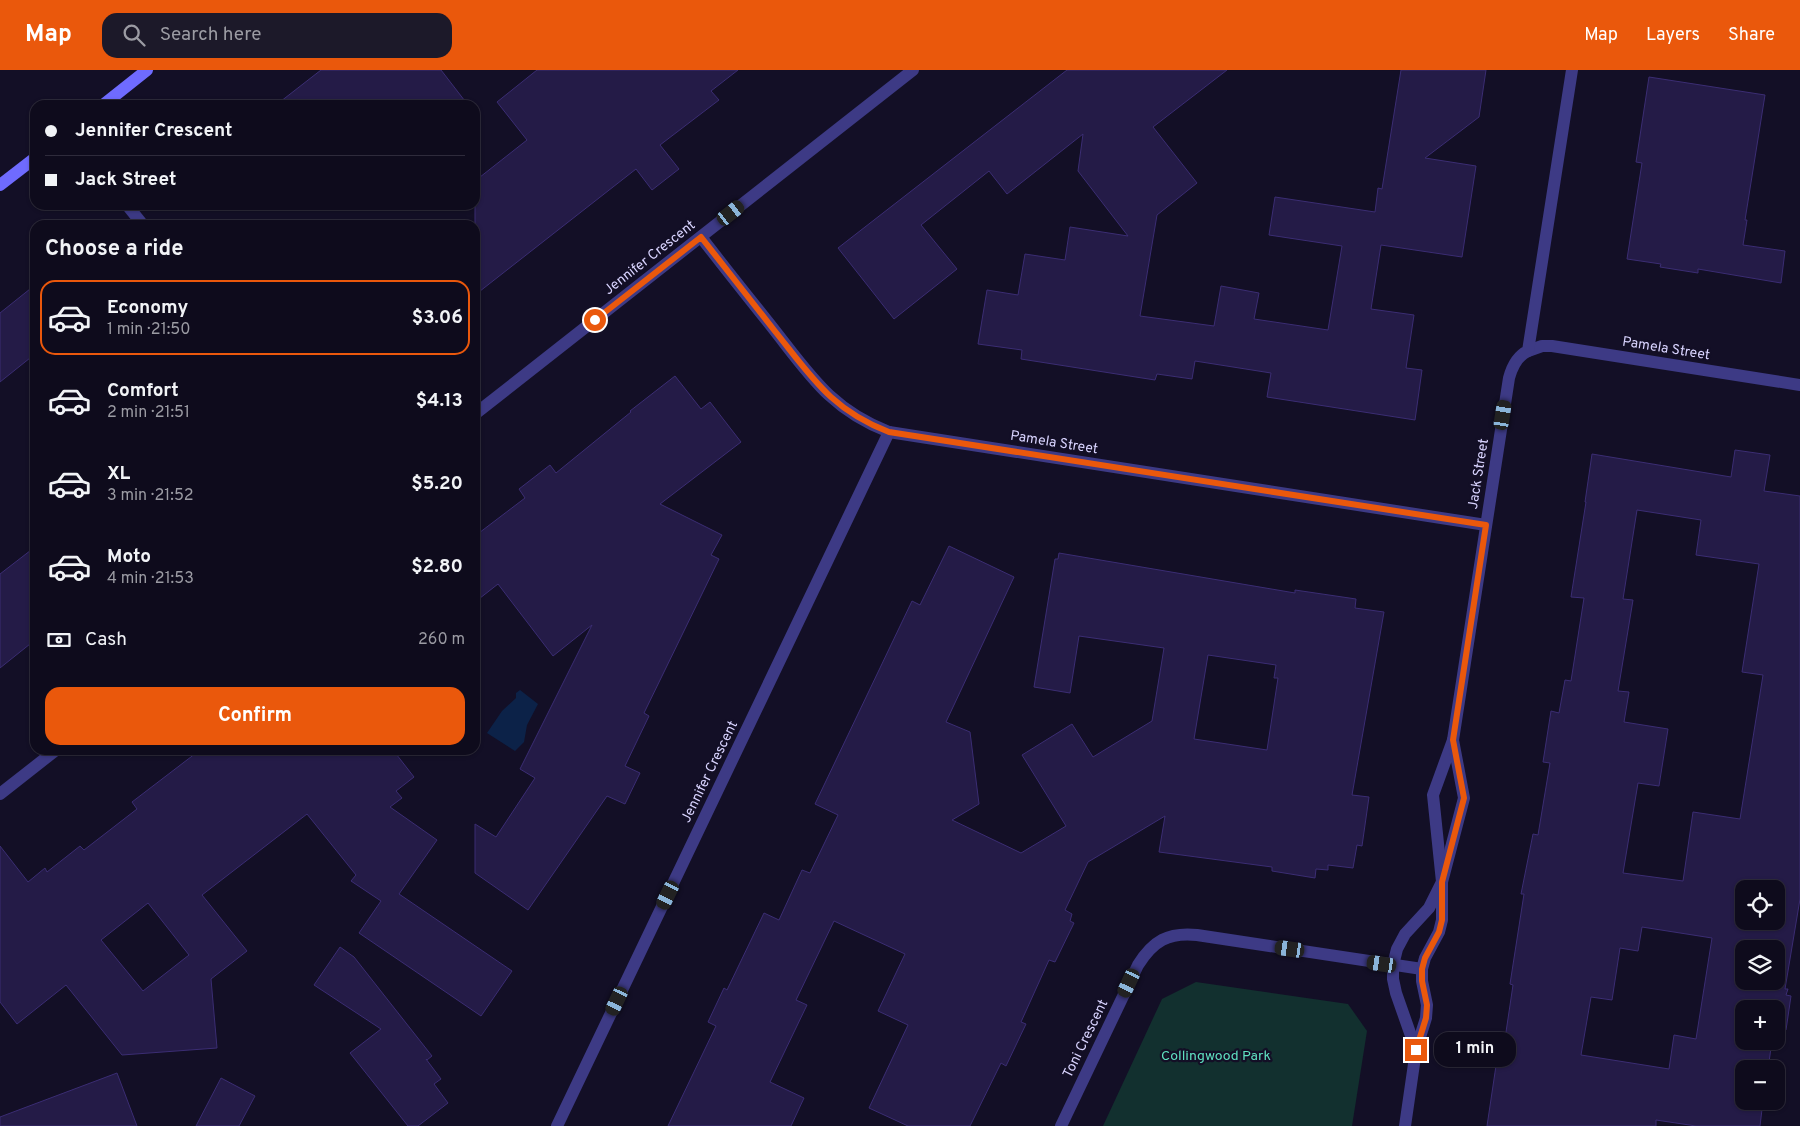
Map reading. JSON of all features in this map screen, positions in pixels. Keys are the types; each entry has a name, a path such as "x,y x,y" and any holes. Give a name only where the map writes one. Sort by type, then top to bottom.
{"street":[{"path":"109,100 147,70"},
{"name":"Jennifer Crescent","path":"480,410 913,70"},
{"path":"1528,351 1572,70"},
{"path":"0,185 30,162"},
{"path":"131,210 139,220"},
{"name":"Pamela Street","path":"701,237 819,387 852,414 870,425 889,432 1486,525"},
{"name":"Pamela Street","path":"1528,351 1542,346 1552,346 1800,384"},
{"name":"Jack Street","path":"1405,1126 1416,1050 1426,1018 1427,1005 1422,981 1422,969 1425,958 1439,932 1442,920 1442,882 1433,795 1453,740 1509,378 1511,369 1516,361 1522,354 1528,351"},
{"name":"Jennifer Crescent","path":"557,1126 889,432"},
{"name":"Jack Street","path":"1416,1050 1396,993 1393,965 1397,949 1405,934 1429,908 1442,882 1464,798 1453,740"},
{"path":"0,794 50,755"},
{"name":"Toni Crescent","path":"1061,1126 1146,952 1158,942 1170,936 1191,934 1422,969"}],"green space":[{"name":"Collingwood Park","path":"1196,982 1348,1004 1367,1031 1352,1126 1103,1126 1162,999"}],"water":[{"path":"520,690 538,704 527,725 524,742 515,751 487,733 502,711 516,698 516,693"}],"building":[{"path":"321,70 441,70 464,100 282,100"},
{"path":"537,70 738,70 711,91 719,100 660,145 679,169 652,190 636,169 480,291 480,220 475,220 475,210 480,210 480,177 527,140 497,102"},
{"path":"1067,70 1227,70 1153,127 1197,183 1157,215 1140,316 1214,326 1221,286 1259,293 1254,319 1328,330 1342,246 1269,235 1275,197 1375,212 1378,188 1382,189 1401,70 1486,70 1479,117 1425,158 1476,166 1462,257 1381,245 1371,309 1414,315 1406,368 1422,370 1415,420 1267,397 1271,373 1195,361 1192,379 1157,374 1155,380 1021,359 1022,350 978,344 987,290 1018,295 1025,254 1065,260 1070,227 1128,236 1078,171 1083,134 1007,194 989,171 921,225 957,269 894,319 838,248"},
{"path":"1649,77 1765,95 1745,220 1747,220 1743,245 1785,251 1781,283 1698,269 1698,273 1660,267 1661,264 1627,259 1642,163 1636,162"},
{"path":"30,289 30,358 0,382 0,313"},
{"path":"675,376 701,409 710,402 741,442 660,504 722,535 711,555 719,559 644,713 649,716 625,766 640,773 625,804 607,796 528,910 475,873 475,824 496,837 535,778 520,769 592,625 553,656 498,584 480,598 480,532 525,498 519,489 550,465 556,473"},
{"path":"1735,450 1770,455 1764,491 1800,496 1800,899 1785,989 1788,989 1786,995 1791,996 1786,1030 1785,1000 1735,1000 1735,1050 1771,1050 1769,1060 1735,1060 1735,1110 1762,1110 1760,1126 1696,1126 1656,1120 1656,1126 1487,1126 1497,1059 1502,1059 1513,985 1510,984 1524,894 1521,894 1533,834 1538,835 1550,763 1543,762 1551,711 1559,713 1565,680 1571,681 1584,598 1571,597 1592,454 1731,477","holes":["1637,510 1701,520 1696,555 1759,564 1742,672 1763,675 1740,819 1693,812 1683,881 1623,873 1638,783 1659,786 1668,729 1624,722 1629,692 1618,691 1633,600 1623,599","1642,927 1712,938 1696,1039 1674,1035 1669,1069 1581,1055 1591,997 1612,1000 1620,948 1638,951"]},
{"path":"949,546 1014,577 946,722 970,732 979,804 952,820 1021,853 1066,826 1022,755 1072,724 1093,757 1152,721 1164,648 1079,636 1070,693 1034,687 1055,559 1058,559 1059,553 1295,593 1295,590 1356,599 1355,608 1384,612 1352,795 1369,797 1362,846 1357,845 1353,868 1328,865 1328,870 1316,869 1315,878 1272,871 1272,867 1159,852 1165,816 1088,862 1065,910 1072,914 1070,921 1074,923 1055,962 1049,960 1021,1022 1026,1024 1006,1066 1001,1063 970,1126 908,1126 869,1108 908,1025 878,1011 905,954 834,921 796,1000 807,1005 770,1082 804,1098 791,1126 668,1126 716,1026 708,1022 724,988 727,990 764,913 779,920 802,870 810,873 838,815 815,804 912,601 920,605","holes":["1208,655 1276,665 1274,678 1278,678 1267,750 1194,739"]},
{"path":"30,551 30,644 0,668 0,574"},
{"path":"193,755 397,755 414,777 396,791 402,798 390,807 437,840 399,894 512,971 481,1016 359,933 381,901 351,881 356,875 307,814 202,895 247,951 211,979 217,1048 122,1055 66,985 17,1024 0,1002 0,846 28,882 45,868 47,872 80,846 84,850 137,809 132,802","holes":["148,903 189,955 143,991 101,940"]},
{"path":"340,947 354,957 432,1056 426,1059 441,1079 434,1084 448,1103 418,1126 408,1126 350,1053 381,1029 314,985"},
{"path":"117,1073 137,1126 0,1126 0,1117"},
{"path":"221,1078 255,1096 239,1126 196,1126"}],"route":[{"path":"595,320 701,237 819,387 852,414 870,425 889,432 1486,525 1453,740 1464,798 1442,882 1442,920 1439,932 1425,958 1422,969 1422,981 1427,1005 1426,1018 1416,1050"}]}
